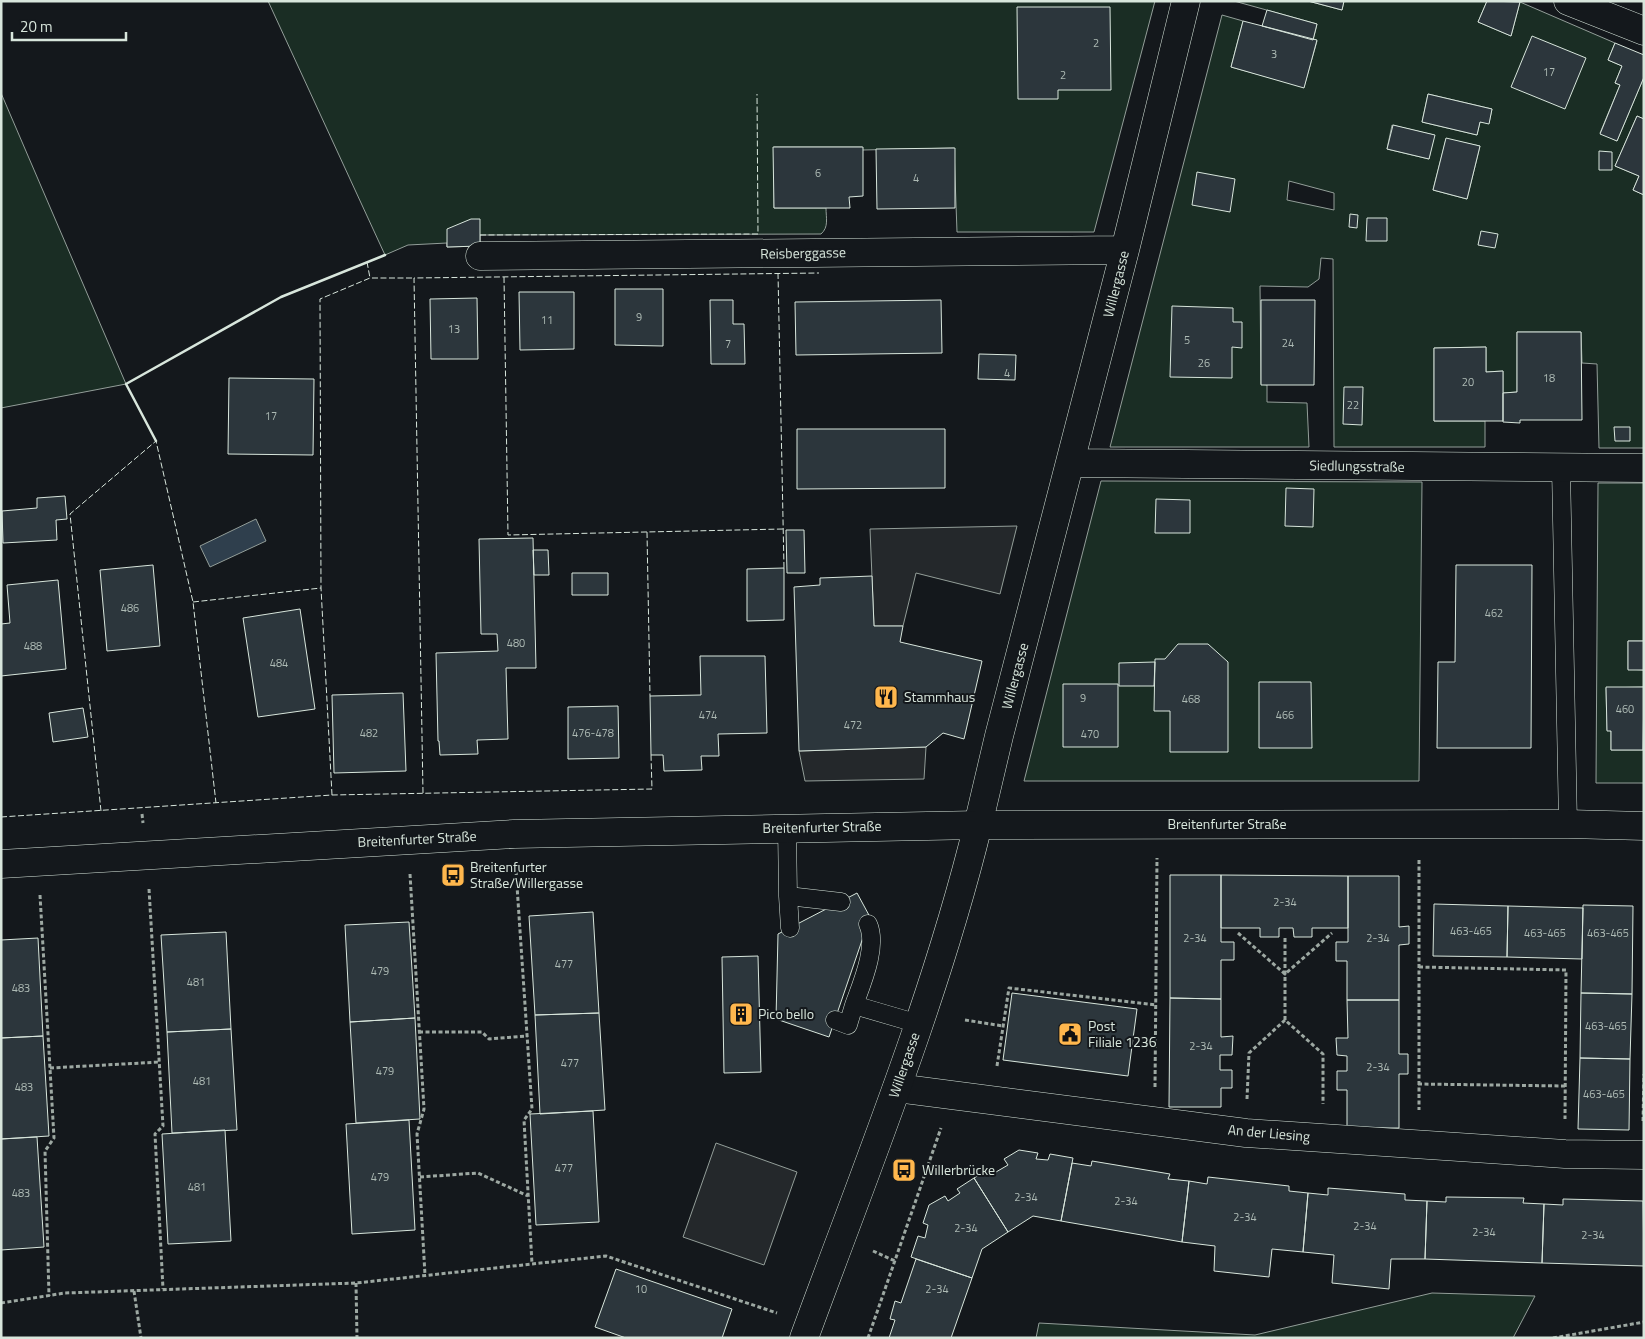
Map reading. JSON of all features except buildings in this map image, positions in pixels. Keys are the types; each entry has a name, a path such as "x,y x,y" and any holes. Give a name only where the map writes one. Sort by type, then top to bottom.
{"street":[{"name":"Willergasse","path":"806,1331 897,1088 965,879 999,736 1125,250 1186,1"},
{"path":"1568,1 1644,32"},
{"name":"Reisberggasse","path":"480,256 1125,250"},
{"name":"Siedlungsstraße","path":"1070,463 1644,468"},
{"name":"Breitenfurter Straße","path":"1,864 514,834 978,825 1568,824 1644,826"},
{"name":"An der Liesing","path":"897,1088 1246,1132 1420,1146 1565,1154 1644,1155"}],"lane":[{"path":"1562,468 1568,824"},
{"path":"787,828 790,928"},
{"path":"788,896 841,902"},
{"path":"835,1020 848,1025 870,953 871,931 868,924"},
{"path":"854,1005 919,1024"}],"path":[{"path":"142,814 148,855 163,1126 155,1134 163,1289"},
{"path":"1154,1121 1157,858"},
{"path":"1419,860 1418,1084 1420,1146"},
{"path":"516,871 532,1109 524,1120 532,1264"},
{"path":"410,873 424,1109 417,1134 425,1275"},
{"path":"40,894 54,1138 46,1151 49,1296"},
{"path":"1238,933 1285,974"},
{"path":"1285,974 1332,933"},
{"path":"1246,1132 1249,1053 1285,1020 1285,936"},
{"path":"1418,967 1566,970 1566,1107"},
{"path":"992,1100 1009,988 1156,1005"},
{"path":"965,1020 1004,1026"},
{"path":"1285,1020 1323,1054 1322,1138"},
{"path":"419,1032 482,1032 489,1039 528,1036"},
{"path":"50,1068 160,1062"},
{"path":"1643,1116 1644,1074"},
{"path":"1418,1084 1565,1086"},
{"path":"868,1338 952,1095"},
{"path":"420,1177 478,1172 528,1196"},
{"path":"872,1251 895,1261"},
{"path":"1,1303 65,1293 356,1283 606,1256 806,1331"},
{"path":"356,1283 357,1338"},
{"path":"134,1290 141,1338"},
{"path":"1553,1338 1644,1322"}],"green space":[{"path":"268,1 1155,1 1094,232 957,232 954,148 862,150 862,147 774,147 774,208 826,208 826,225 821,234 480,235 480,246 447,247 447,243 408,245 385,255"},
{"path":"1234,1 1308,1 1342,10 1344,1 1487,1 1478,22 1511,36 1520,2 1615,43 1608,60 1622,66 1615,83 1620,85 1600,133 1617,141 1644,77 1644,119 1637,116 1615,166 1639,176 1633,190 1644,195 1644,448 1599,448 1597,364 1582,363 1581,332 1517,332 1517,392 1503,393 1503,371 1486,372 1486,347 1434,348 1434,421 1485,421 1485,447 1334,447 1333,259 1321,258 1319,279 1308,287 1260,286 1261,384 1267,385 1267,402 1307,403 1309,447 1110,447 1222,15 1243,21 1231,67 1304,87 1317,41 1313,40 1317,24","holes":["1428,94 1492,109 1489,123 1480,122 1477,135 1422,122","1392,125 1434,135 1429,159 1387,149","1446,139 1480,146 1467,199 1433,190","1289,181 1334,193 1334,210 1287,200"]},
{"path":"1,93 126,384 1,408"},
{"path":"1101,481 1422,482 1419,781 1024,781"},
{"path":"1598,483 1644,483 1644,641 1628,641 1628,669 1644,670 1644,687 1606,688 1607,730 1611,731 1611,750 1643,750 1644,742 1644,783 1596,783"},
{"path":"1432,1293 1535,1296 1513,1338 1036,1338 1039,1323 1255,1335"}],"shaded area":[{"path":"1017,526 1000,594 916,573 903,626 874,626 870,529"},
{"path":"926,747 924,779 805,781 799,751"},
{"path":"716,1143 797,1172 764,1265 683,1237"}],"water":[{"path":"256,519 266,541 210,567 200,546"}],"fence":[{"path":"480,235 758,234 757,94"},
{"path":"367,262 370,278"},
{"path":"778,273 784,568"},
{"path":"423,793 414,278 819,273"},
{"path":"504,277 508,535 783,529"},
{"path":"332,795 321,588 320,299 370,278 414,278"},
{"path":"101,811 70,514 156,441 193,602 216,803"},
{"path":"647,532 650,696"},
{"path":"193,602 321,588"},
{"path":"1,817 332,795 652,789 651,755"}],"wall":[{"path":"156,441 126,384 281,297 385,255"}],"place":[{"name":"Stammhaus","path":"886,697"},
{"name":"Breitenfurter Straße/Willergasse","path":"453,875"},
{"name":"Pico bello","path":"741,1014"},
{"name":"Post Filiale 1236","path":"1070,1034"},
{"name":"Willerbrücke","path":"904,1170"}]}
